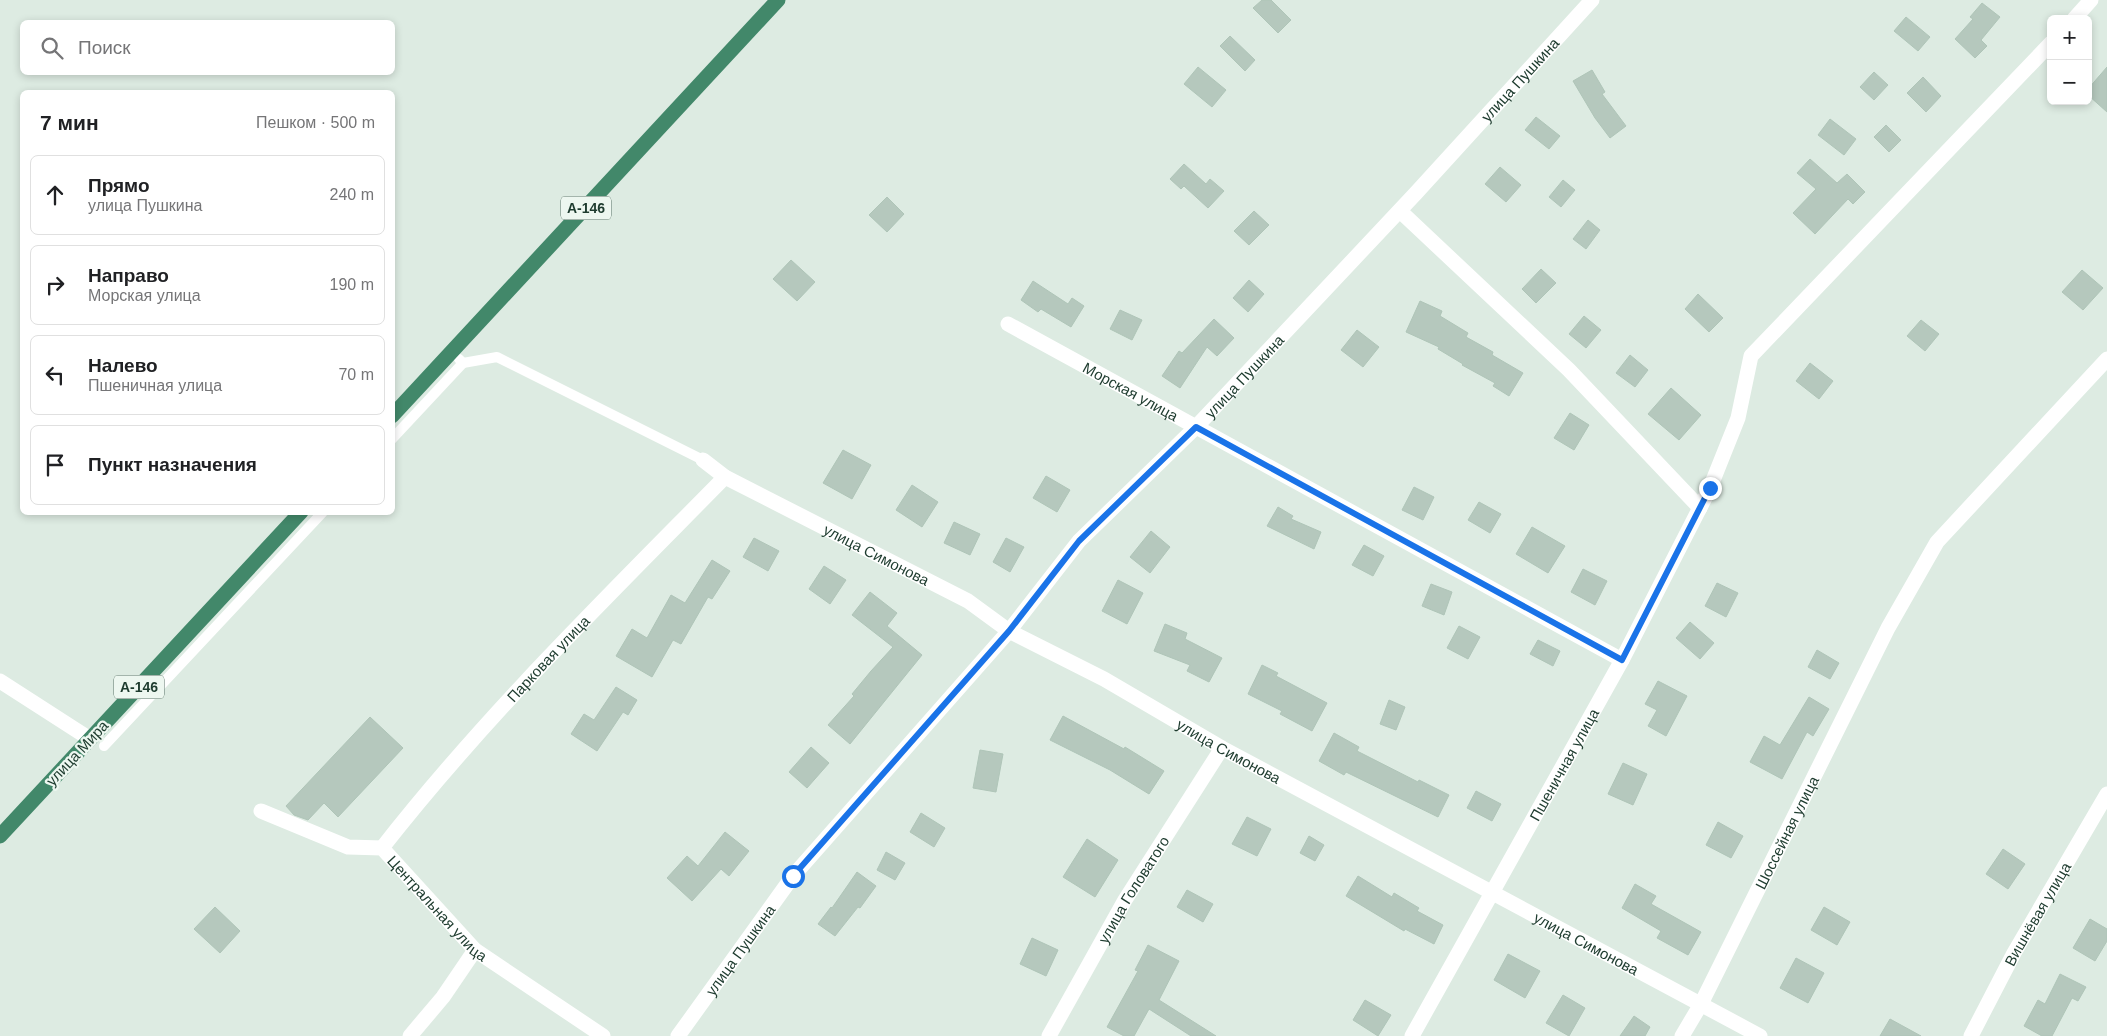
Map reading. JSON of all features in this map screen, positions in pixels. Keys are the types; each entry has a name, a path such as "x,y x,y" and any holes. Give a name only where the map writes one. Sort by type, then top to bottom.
{"highway":[{"name":"А-146","path":"395,413 458,357 778,0"},
{"name":"улица Мира","path":"0,836 97,743 298,515"}],"street":[{"name":"улица Пушкина","path":"678,1036 793,876 1009,631 1079,541 1196,427 1400,211 1592,0"},
{"path":"2078,15 2092,0"},
{"name":"Пшеничная улица","path":"1412,1036 1622,660 1710,488 1738,418 1751,356 2047,47"},
{"path":"1400,211 1569,370 1700,508"},
{"name":"Морская улица","path":"1008,324 1622,660"},
{"name":"Шоссейная улица","path":"1682,1036 1701,1004 1888,628 1937,542 2107,360"},
{"name":"улица Симонова","path":"703,460 724,477 968,601 1009,631 1104,679 1222,748 1760,1036"},
{"name":"Парковая улица","path":"382,848 427,790 536,669 724,477"},
{"path":"0,681 97,743"},
{"name":"улица Головатого","path":"1049,1036 1125,900 1222,748"},
{"name":"Вишнёвая улица","path":"1971,1036 2014,954 2107,794"},
{"name":"Центральная улица","path":"261,811 348,847 382,848 475,950 603,1036"},
{"path":"410,1036 444,997 475,950"}],"lane":[{"path":"395,434 458,357 497,357 703,460"},
{"path":"97,743 320,515"}],"building":[{"path":"1262,0 1271,0 1291,20 1278,33 1253,8"},
{"path":"1982,3 2000,17 1981,40 1987,46 1975,58 1955,39 1973,19 1970,17"},
{"path":"1906,17 1930,37 1918,51 1894,31"},
{"path":"1230,36 1255,60 1245,71 1220,46"},
{"path":"1198,67 1226,90 1212,107 1184,84"},
{"path":"2107,67 2107,112 2092,99 2092,84"},
{"path":"1592,70 1605,92 1602,94 1626,126 1610,138 1595,118 1573,81"},
{"path":"1874,72 1888,85 1874,100 1860,87"},
{"path":"1923,77 1941,96 1926,112 1907,93"},
{"path":"1536,117 1560,136 1549,149 1525,130"},
{"path":"1830,119 1856,139 1844,155 1818,135"},
{"path":"1886,125 1901,140 1889,152 1874,137"},
{"path":"1810,159 1837,183 1847,174 1865,192 1853,204 1848,199 1815,234 1793,213 1816,189 1797,173"},
{"path":"1184,164 1206,184 1210,179 1224,191 1208,208 1184,186 1181,189 1170,179"},
{"path":"1500,167 1521,185 1506,202 1485,184"},
{"path":"1563,180 1575,190 1561,207 1549,197"},
{"path":"887,197 904,214 887,232 869,215"},
{"path":"1254,211 1269,225 1249,245 1234,231"},
{"path":"1588,220 1600,230 1586,249 1573,239"},
{"path":"791,260 815,282 797,301 773,279"},
{"path":"1541,269 1556,283 1536,303 1522,289"},
{"path":"2082,270 2103,288 2083,310 2062,292"},
{"path":"1249,280 1264,294 1248,312 1233,298"},
{"path":"1033,281 1068,304 1072,298 1084,306 1071,327 1041,309 1038,312 1021,300"},
{"path":"1698,294 1723,318 1709,332 1685,309"},
{"path":"1420,301 1442,311 1440,316 1468,333 1466,337 1493,352 1492,355 1523,373 1509,396 1493,386 1495,383 1462,365 1438,349 1439,347 1406,332"},
{"path":"1120,310 1142,320 1132,340 1110,329"},
{"path":"1584,316 1601,330 1586,348 1569,334"},
{"path":"1214,319 1234,338 1217,356 1207,347 1180,388 1162,376 1179,351 1182,353"},
{"path":"1921,320 1939,334 1925,351 1907,336"},
{"path":"1357,330 1379,347 1363,367 1341,350"},
{"path":"1630,355 1648,370 1635,387 1616,373"},
{"path":"1810,363 1833,381 1819,399 1796,381"},
{"path":"1671,388 1701,415 1679,440 1648,414"},
{"path":"1570,413 1589,425 1574,450 1554,438"},
{"path":"843,450 871,465 852,499 823,483"},
{"path":"1046,476 1070,490 1057,512 1033,498"},
{"path":"912,485 938,502 922,527 896,510"},
{"path":"1414,487 1434,497 1423,520 1402,510"},
{"path":"1479,502 1501,514 1490,533 1468,520"},
{"path":"1278,507 1293,516 1291,519 1321,532 1314,549 1267,526"},
{"path":"954,522 980,534 970,555 944,543"},
{"path":"1532,527 1565,546 1548,573 1516,554"},
{"path":"1151,531 1170,547 1150,573 1130,557"},
{"path":"754,538 779,551 768,571 743,557"},
{"path":"1006,538 1024,547 1010,572 993,562"},
{"path":"1364,545 1384,556 1373,576 1352,565"},
{"path":"712,560 730,571 712,599 708,597 681,644 673,640 652,677 616,656 632,629 647,638 671,595 685,603"},
{"path":"824,566 846,580 830,604 809,589"},
{"path":"1583,569 1607,581 1595,605 1571,592"},
{"path":"1118,580 1143,593 1127,624 1102,611"},
{"path":"1717,583 1738,593 1726,617 1705,606"},
{"path":"1431,584 1452,592 1444,615 1422,606"},
{"path":"870,592 897,613 887,626 922,655 850,744 828,725 854,696 852,694 871,671 893,647 852,615"},
{"path":"1690,622 1714,643 1700,659 1676,638"},
{"path":"1165,624 1187,633 1185,639 1222,658 1209,682 1187,671 1190,665 1154,651"},
{"path":"1459,626 1480,637 1468,659 1447,648"},
{"path":"1538,640 1560,651 1553,666 1530,654"},
{"path":"1817,650 1839,663 1830,679 1808,667"},
{"path":"1262,665 1278,673 1276,676 1327,703 1312,731 1280,714 1282,711 1248,694"},
{"path":"1658,681 1687,696 1666,736 1648,726 1657,710 1645,704"},
{"path":"616,687 637,700 628,715 623,712 597,751 571,734 584,714 594,720"},
{"path":"1809,697 1829,709 1813,736 1807,732 1782,779 1750,762 1764,736 1780,745"},
{"path":"1389,700 1405,707 1396,730 1380,724"},
{"path":"1063,716 1124,749 1125,747 1164,771 1149,794 1110,770 1050,740"},
{"path":"370,717 403,748 338,817 324,803 308,820 294,815 286,806"},
{"path":"1334,733 1359,747 1357,751 1418,782 1419,780 1449,795 1438,817 1346,772 1344,775 1319,761"},
{"path":"811,747 829,763 807,788 789,772"},
{"path":"980,750 1003,754 996,792 973,788"},
{"path":"1623,763 1647,774 1633,805 1608,794"},
{"path":"1476,791 1501,804 1492,821 1467,808"},
{"path":"921,813 945,828 934,847 910,832"},
{"path":"1247,817 1271,829 1257,856 1232,844"},
{"path":"1718,822 1743,836 1731,858 1706,845"},
{"path":"725,832 749,851 729,876 721,869 692,901 667,878 687,856 698,866"},
{"path":"1309,836 1324,845 1315,861 1300,853"},
{"path":"1087,839 1118,860 1095,897 1063,877"},
{"path":"2003,849 2025,864 2008,889 1986,874"},
{"path":"886,852 905,863 895,880 877,870"},
{"path":"857,872 876,886 860,908 858,907 835,936 818,924 832,908"},
{"path":"1358,876 1392,897 1394,893 1419,908 1417,911 1443,925 1434,944 1405,929 1404,931 1346,896"},
{"path":"1635,884 1656,896 1651,904 1701,932 1688,955 1657,938 1661,931 1622,908"},
{"path":"1187,890 1213,904 1203,922 1177,907"},
{"path":"215,907 240,931 220,953 194,929"},
{"path":"1824,907 1850,922 1837,945 1811,930"},
{"path":"2090,919 2107,929 2107,941 2095,961 2073,948"},
{"path":"1032,938 1058,950 1046,976 1020,964"},
{"path":"1148,945 1179,961 1159,1000 1216,1036 1191,1036 1149,1009 1134,1036 1124,1036 1107,1027 1138,971 1135,970"},
{"path":"1508,954 1540,971 1525,998 1494,980"},
{"path":"1796,958 1824,973 1808,1003 1780,988"},
{"path":"2060,974 2086,987 2078,1001 2072,998 2052,1036 2042,1036 2024,1026 2038,1000 2045,1004"},
{"path":"1563,995 1585,1008 1569,1036 1546,1023"},
{"path":"1365,1000 1391,1015 1378,1036 1353,1020"},
{"path":"1634,1016 1650,1027 1645,1036 1620,1036"},
{"path":"1890,1019 1921,1036 1880,1036"}],"route":[{"path":"793,876 1009,631 1079,541 1196,427 1622,660 1710,488"}]}
